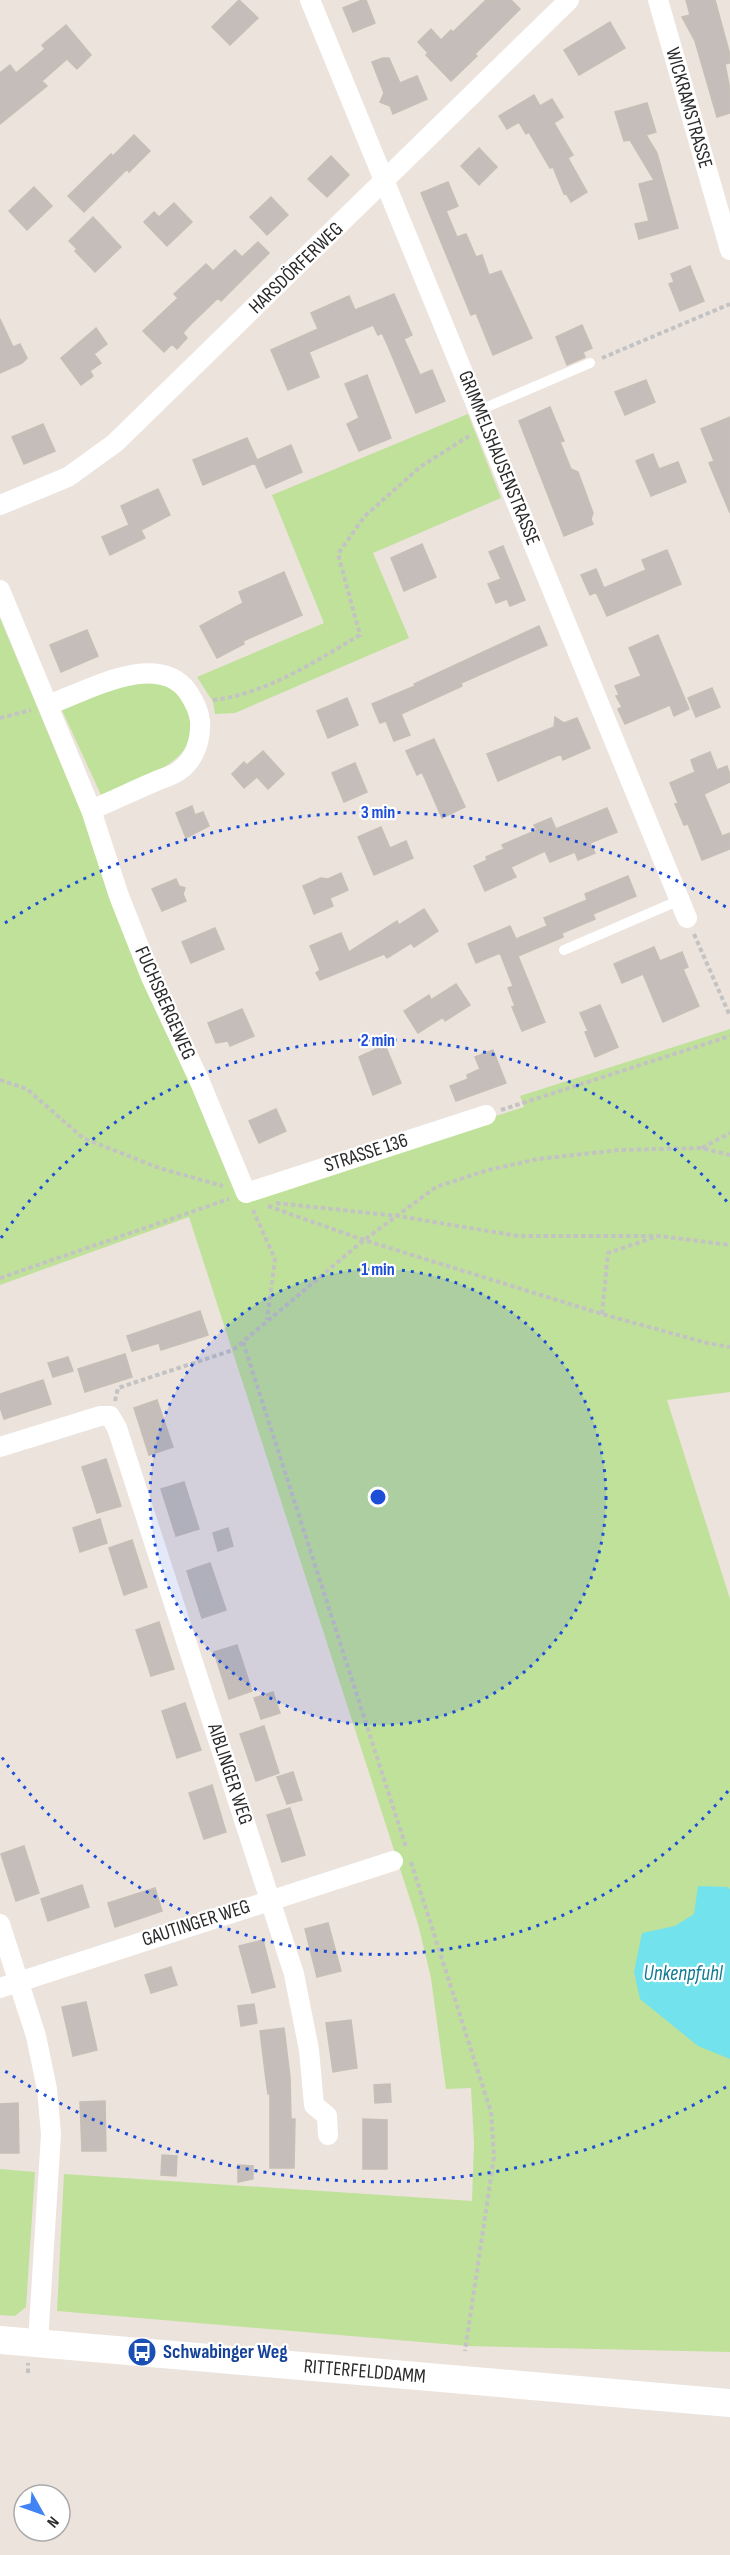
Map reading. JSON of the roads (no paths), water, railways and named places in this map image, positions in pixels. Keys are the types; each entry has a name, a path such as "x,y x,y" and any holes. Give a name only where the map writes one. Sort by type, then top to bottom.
{"main road":[{"name":"RITTERFELDDAMM","path":"0,2340 730,2403"}],"street":[{"name":"GRIMMELSHAUSENSTRASSE","path":"310,0 683,909"},
{"name":"HARSDÖRFERWEG","path":"0,505 68,477 115,443 569,0"},
{"name":"WICKRAMSTRASSE","path":"658,0 730,250"},
{"name":"FUCHSBERGEWEG","path":"0,590 91,810 123,906 151,977 200,1082 246,1192"},
{"path":"48,705 133,673 154,672 170,677 184,686 195,702 200,720 199,741 191,758 179,771 91,810"},
{"name":"STRASSE 136","path":"246,1192 486,1115"},
{"name":"AIBLINGER WEG","path":"0,1447 100,1416 110,1416 117,1428 294,1974 309,2050 314,2105 327,2116 327,2135"},
{"name":"GAUTINGER WEG","path":"0,1988 393,1861"},
{"path":"0,1924 36,2036 47,2089 51,2134 38,2342"}],"lane":[{"path":"480,410 590,363"},
{"path":"564,950 683,909"}],"water":[{"name":"Unkenpfuhl","path":"698,1886 728,1887 730,1890 730,2059 698,2046 640,1999 634,1972 642,1933 675,1926 694,1914"}],"place":[{"name":"Schwabinger Weg","path":"142,2352"}]}
